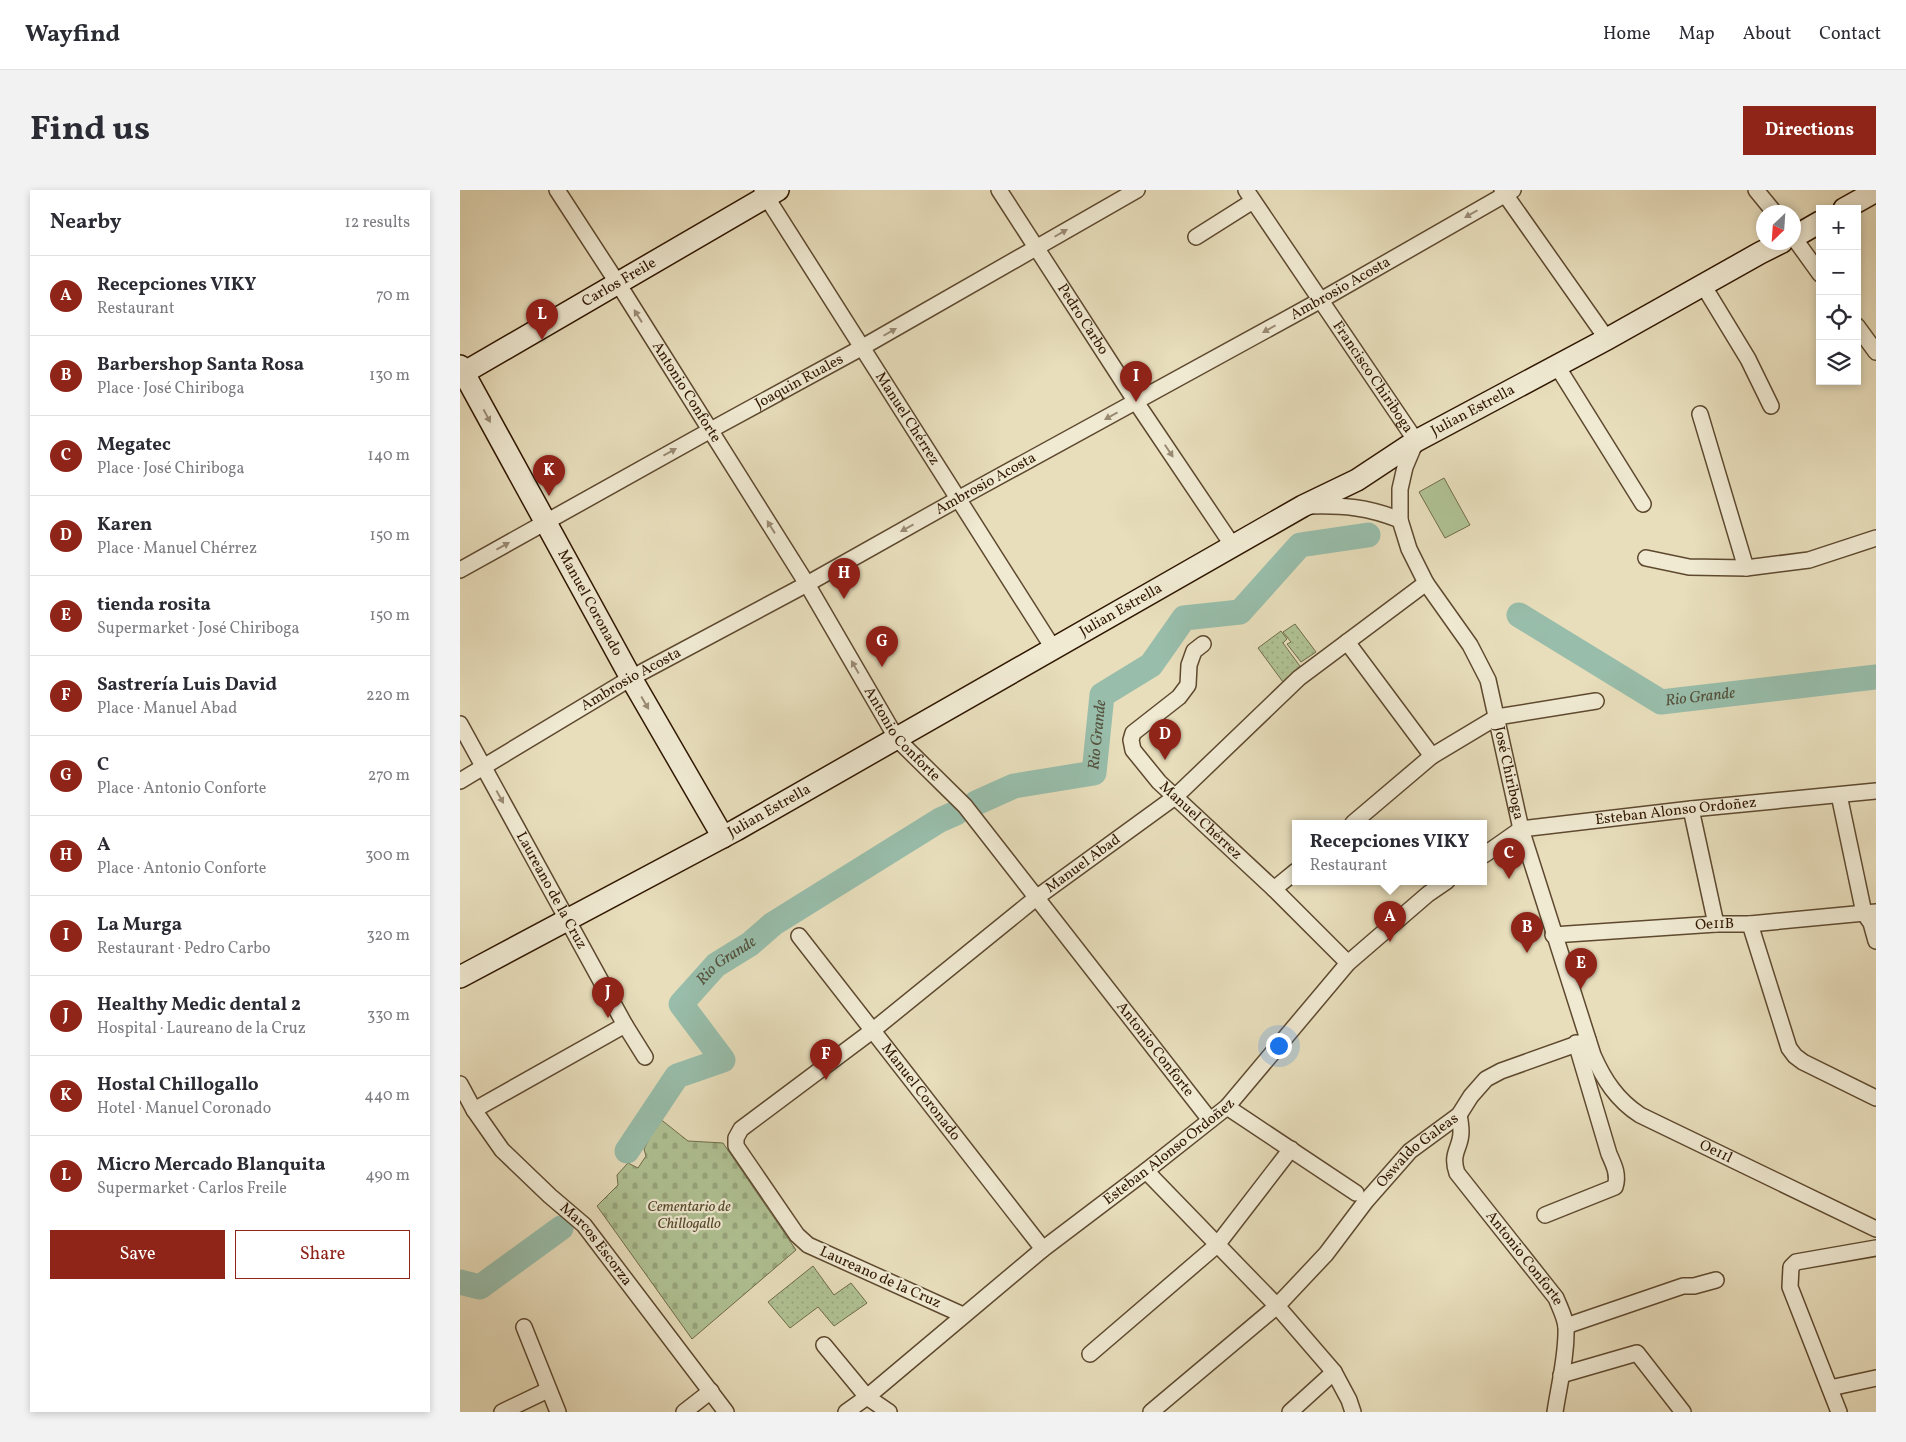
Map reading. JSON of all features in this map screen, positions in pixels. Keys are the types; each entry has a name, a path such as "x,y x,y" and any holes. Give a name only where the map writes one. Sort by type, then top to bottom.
{"street":[{"name":"Antonio Conforte","path":"556,190 618,284 807,584 897,739 964,806 1210,1120"},
{"name":"Pedro Carbo","path":"999,190 1136,402 1233,546"},
{"name":"Joaquin Ruales","path":"460,570 861,348 1137,190"},
{"path":"1756,190 1768,205"},
{"path":"1507,191 1607,339"},
{"name":"Ambrosio Acosta","path":"460,781 630,678 807,584 957,499 1321,300 1507,191"},
{"path":"1851,205 1876,191"},
{"name":"Carlos Freile","path":"461,371 618,284 769,192"},
{"name":"Manuel Chérrez","path":"769,192 861,348 1053,648"},
{"path":"1196,237 1250,196"},
{"name":"Francisco Chiriboga","path":"1250,196 1416,441"},
{"path":"1801,234 1816,224"},
{"path":"1801,248 1816,268"},
{"name":"Julian Estrella","path":"460,977 723,837 1303,506 1357,480 1416,441 1607,339 1767,250"},
{"path":"1704,285 1748,359 1771,406"},
{"path":"1861,331 1876,352"},
{"path":"1556,366 1643,504"},
{"name":"Manuel Coronado","path":"461,371 630,678 723,837"},
{"path":"1700,414 1746,568"},
{"name":"José Chiriboga","path":"1416,441 1405,467 1400,489 1400,520 1409,549 1426,583 1470,646 1488,680 1521,829 1553,935 1582,1042"},
{"path":"1303,506 1358,507 1400,520"},
{"path":"1646,558 1689,567 1746,568 1809,560 1876,538"},
{"name":"Manuel Abad","path":"736,1138 741,1129 872,1031 1036,898 1176,797 1299,678 1426,583"},
{"path":"1347,642 1432,756"},
{"name":"Manuel Chérrez","path":"1202,644 1198,646 1190,660 1188,685 1179,697 1133,733 1131,740 1133,750 1159,782 1274,889 1348,963"},
{"path":"1356,820 1432,756 1497,717 1596,701"},
{"name":"Laureano de la Cruz","path":"460,724 625,1025 645,1057"},
{"name":"Esteban Alonso Ordoñez","path":"1487,853 1521,829 1691,809 1876,791"},
{"path":"1839,794 1876,941"},
{"path":"1691,809 1716,924"},
{"path":"1274,889 1292,874"},
{"name":"Esteban Alonso Ordoñez","path":"846,1412 867,1405 963,1315 1043,1249 1227,1107 1348,963 1428,894 1441,885"},
{"name":"Oe11B","path":"1553,935 1716,924 1750,924 1870,912"},
{"path":"1750,924 1789,1048 1803,1062 1876,1098"},
{"name":"Manuel Coronado","path":"799,936 1043,1249"},
{"path":"474,1110 625,1025"},
{"path":"1546,1215 1615,1187 1617,1181 1615,1169 1608,1154 1582,1042"},
{"name":"Oswaldo Galeas","path":"1151,1412 1277,1306 1326,1254 1366,1201 1410,1151 1459,1115 1471,1096 1486,1079 1501,1071 1582,1042"},
{"name":"Oe11l","path":"1582,1042 1602,1075 1625,1105 1640,1115 1876,1228"},
{"name":"Marcos Escorza","path":"460,1084 474,1110 502,1150 514,1164 584,1225 726,1412"},
{"path":"1227,1107 1356,1193"},
{"name":"Antonio Conforte","path":"1459,1115 1461,1133 1455,1151 1454,1164 1457,1173 1556,1298 1562,1311 1566,1326 1555,1412"},
{"name":"Laureano de la Cruz","path":"736,1138 736,1146 797,1235 808,1245 963,1315"},
{"path":"1090,1354 1217,1245 1291,1149"},
{"path":"1146,1171 1277,1306 1334,1372 1349,1400 1353,1412"},
{"path":"1838,1412 1790,1287 1791,1267 1796,1262 1876,1248"},
{"path":"1566,1326 1683,1286 1694,1286 1716,1280"},
{"path":"524,1327 558,1412"},
{"path":"824,1345 867,1405 889,1412"},
{"path":"1561,1375 1637,1353 1683,1412"},
{"path":"1290,1412 1334,1372"},
{"path":"1830,1388 1876,1378"},
{"path":"502,1412 548,1390"},
{"path":"684,1412 711,1391"}],"green space":[{"path":"1444,478 1470,525 1445,538 1419,492"},
{"path":"1295,624 1316,652 1301,662 1287,644 1291,642 1283,632"},
{"path":"1281,631 1287,639 1283,643 1302,669 1283,682 1258,648"},
{"name":"Cementario de Chillogallo","path":"659,1118 688,1141 723,1143 796,1250 692,1339 597,1206 618,1185 617,1175 628,1163 638,1168 646,1156 644,1149"},
{"path":"813,1266 834,1295 851,1283 867,1303 834,1326 818,1307 790,1328 768,1302"}],"waterway":[{"name":"Rio Grande","path":"976,803 1014,786 1094,773 1102,695 1151,665 1184,618 1240,612 1300,545 1368,535"},
{"name":"Rio Grande","path":"1519,615 1661,702 1876,677"},
{"name":"Rio Grande","path":"627,1151 677,1076 723,1060 681,1004 716,965 750,944 773,924 940,820 956,813"},
{"name":"Rio Grande","path":"460,1282 480,1287 561,1228"}],"place":[{"name":"Micro Mercado Blanquita","path":"542,340"},
{"name":"La Murga","path":"1136,402"},
{"name":"Hostal Chillogallo","path":"549,496"},
{"name":"A","path":"844,599"},
{"name":"C","path":"882,667"},
{"name":"Karen","path":"1165,760"},
{"name":"Megatec","path":"1509,879"},
{"name":"Recepciones VIKY","path":"1390,942"},
{"name":"Barbershop Santa Rosa","path":"1527,953"},
{"name":"tienda rosita","path":"1581,989"},
{"name":"Healthy Medic dental 2","path":"608,1018"},
{"name":"Sastrería Luis David","path":"826,1080"}]}
